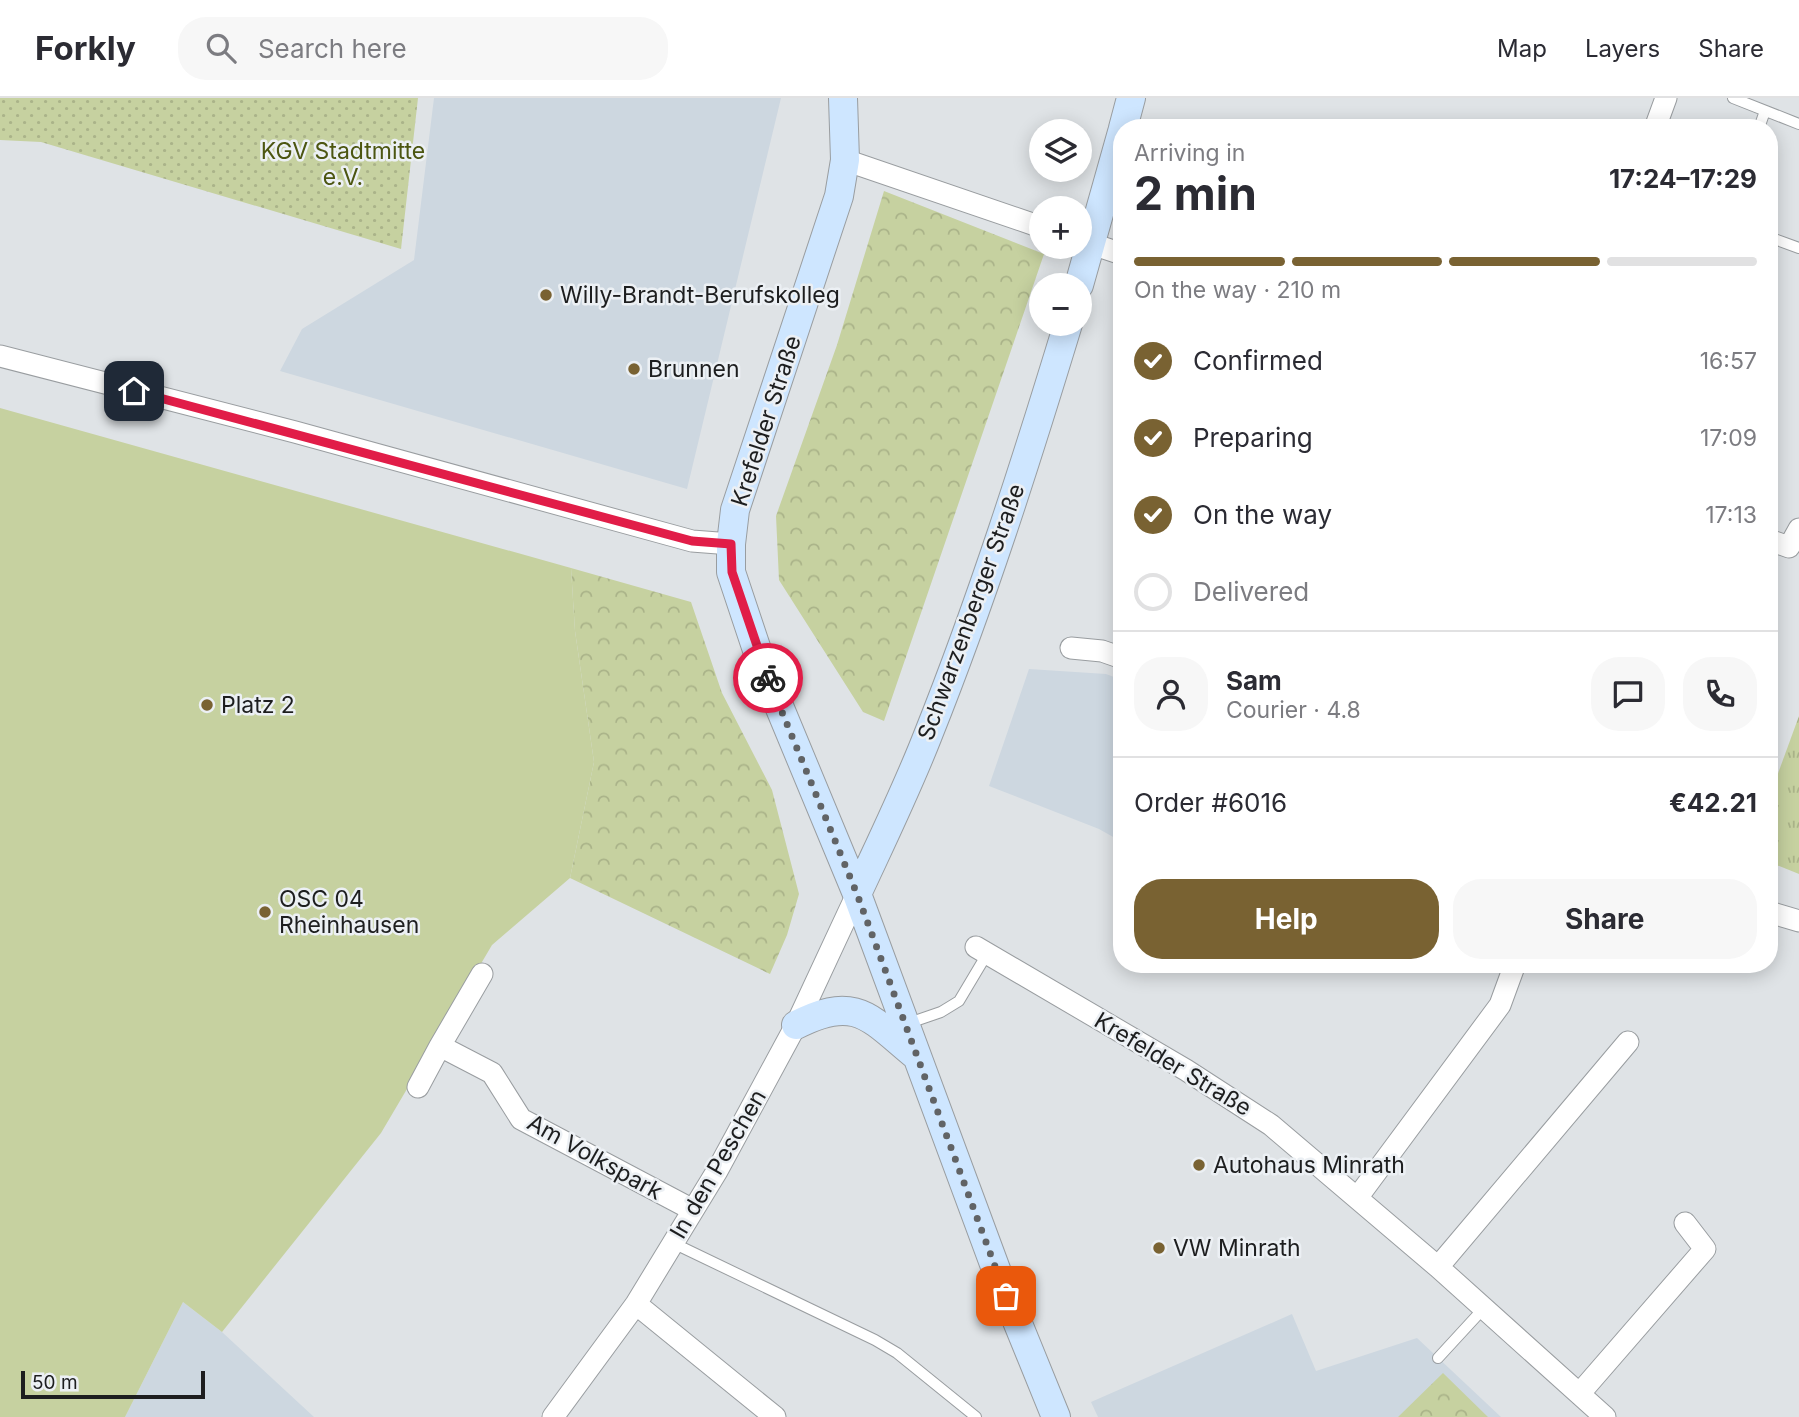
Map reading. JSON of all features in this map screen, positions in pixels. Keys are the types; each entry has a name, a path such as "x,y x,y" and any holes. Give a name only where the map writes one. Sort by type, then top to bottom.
{"main road":[{"name":"Krefelder Straße","path":"843,98 845,160 839,196 735,510 731,544 732,572 762,665 857,894 997,1272 1056,1417"},
{"path":"1125,119 1131,98"},
{"path":"1092,223 1113,158"},
{"name":"Schwarzenberger Straße","path":"857,894 927,737 985,585 1064,336"},
{"path":"796,1025 828,1011 843,1009 855,1012 870,1019 916,1056"}],"street":[{"path":"1658,119 1666,98"},
{"path":"845,160 1029,223"},
{"path":"1092,244 1113,251"},
{"path":"0,356 295,432 692,541 731,544"},
{"path":"1778,543 1788,547 1799,529"},
{"path":"1071,648 1113,655"},
{"name":"In den Peschen","path":"553,1417 636,1304 693,1210 796,1025 857,894"},
{"path":"1778,915 1799,921"},
{"name":"Krefelder Straße","path":"982,951 1186,1070 1271,1125 1438,1266 1605,1417"},
{"path":"1357,1198 1500,1005 1512,973"},
{"path":"418,1087 482,974"},
{"path":"1438,1266 1628,1042"},
{"name":"Am Volkspark","path":"440,1046 492,1073 521,1119 693,1210"},
{"path":"1580,1393 1705,1249 1685,1223"},
{"path":"636,1304 775,1417"}],"lane":[{"path":"1733,98 1799,124"},
{"path":"1762,119 1765,111"},
{"path":"1778,240 1799,248"},
{"path":"905,1025 941,1012 959,1001 982,951"},
{"path":"673,1243 875,1340 897,1353 976,1417"},
{"path":"1438,1358 1484,1308"}],"shaded area":[{"name":"Willy-Brandt-Berufskolleg","path":"434,98 781,98 687,489 280,371 302,329 414,260"},
{"path":"1029,669 1113,677 1113,837 989,786"},
{"path":"183,1302 222,1332 314,1417 125,1417"},
{"path":"1292,1314 1316,1371 1417,1338 1501,1417 1098,1417 1091,1402"}],"green space":[{"name":"KGV Stadtmitte e.V.","path":"0,98 418,98 401,249 41,142 0,140"},
{"path":"884,191 1029,248 1029,259 1042,259 1037,273 1029,273 1029,298 884,721 863,712 779,580 776,516 837,345"},
{"name":"OSC 04 Rheinhausen","path":"0,408 571,568 575,631 594,762 570,878 492,945 381,1133 222,1332 183,1302 125,1417 0,1417"},
{"path":"571,568 691,602 722,693 772,790 799,894 787,935 770,974 570,878 594,762 575,631"},
{"path":"1799,716 1799,874 1778,866 1778,773"},
{"path":"1443,1373 1488,1417 1398,1417"}],"way so far":[{"path":"768,678 857,894 1006,1296"}],"place":[{"name":"Willy-Brandt-Berufskolleg","path":"546,295"},
{"name":"Brunnen","path":"634,369"},
{"name":"Platz 2","path":"207,705"},
{"name":"OSC 04 Rheinhausen","path":"265,912"},
{"name":"Autohaus Minrath","path":"1199,1165"},
{"name":"VW Minrath","path":"1159,1248"}],"route":[{"path":"134,391 295,432 692,541 731,544 732,572 768,678"}]}
